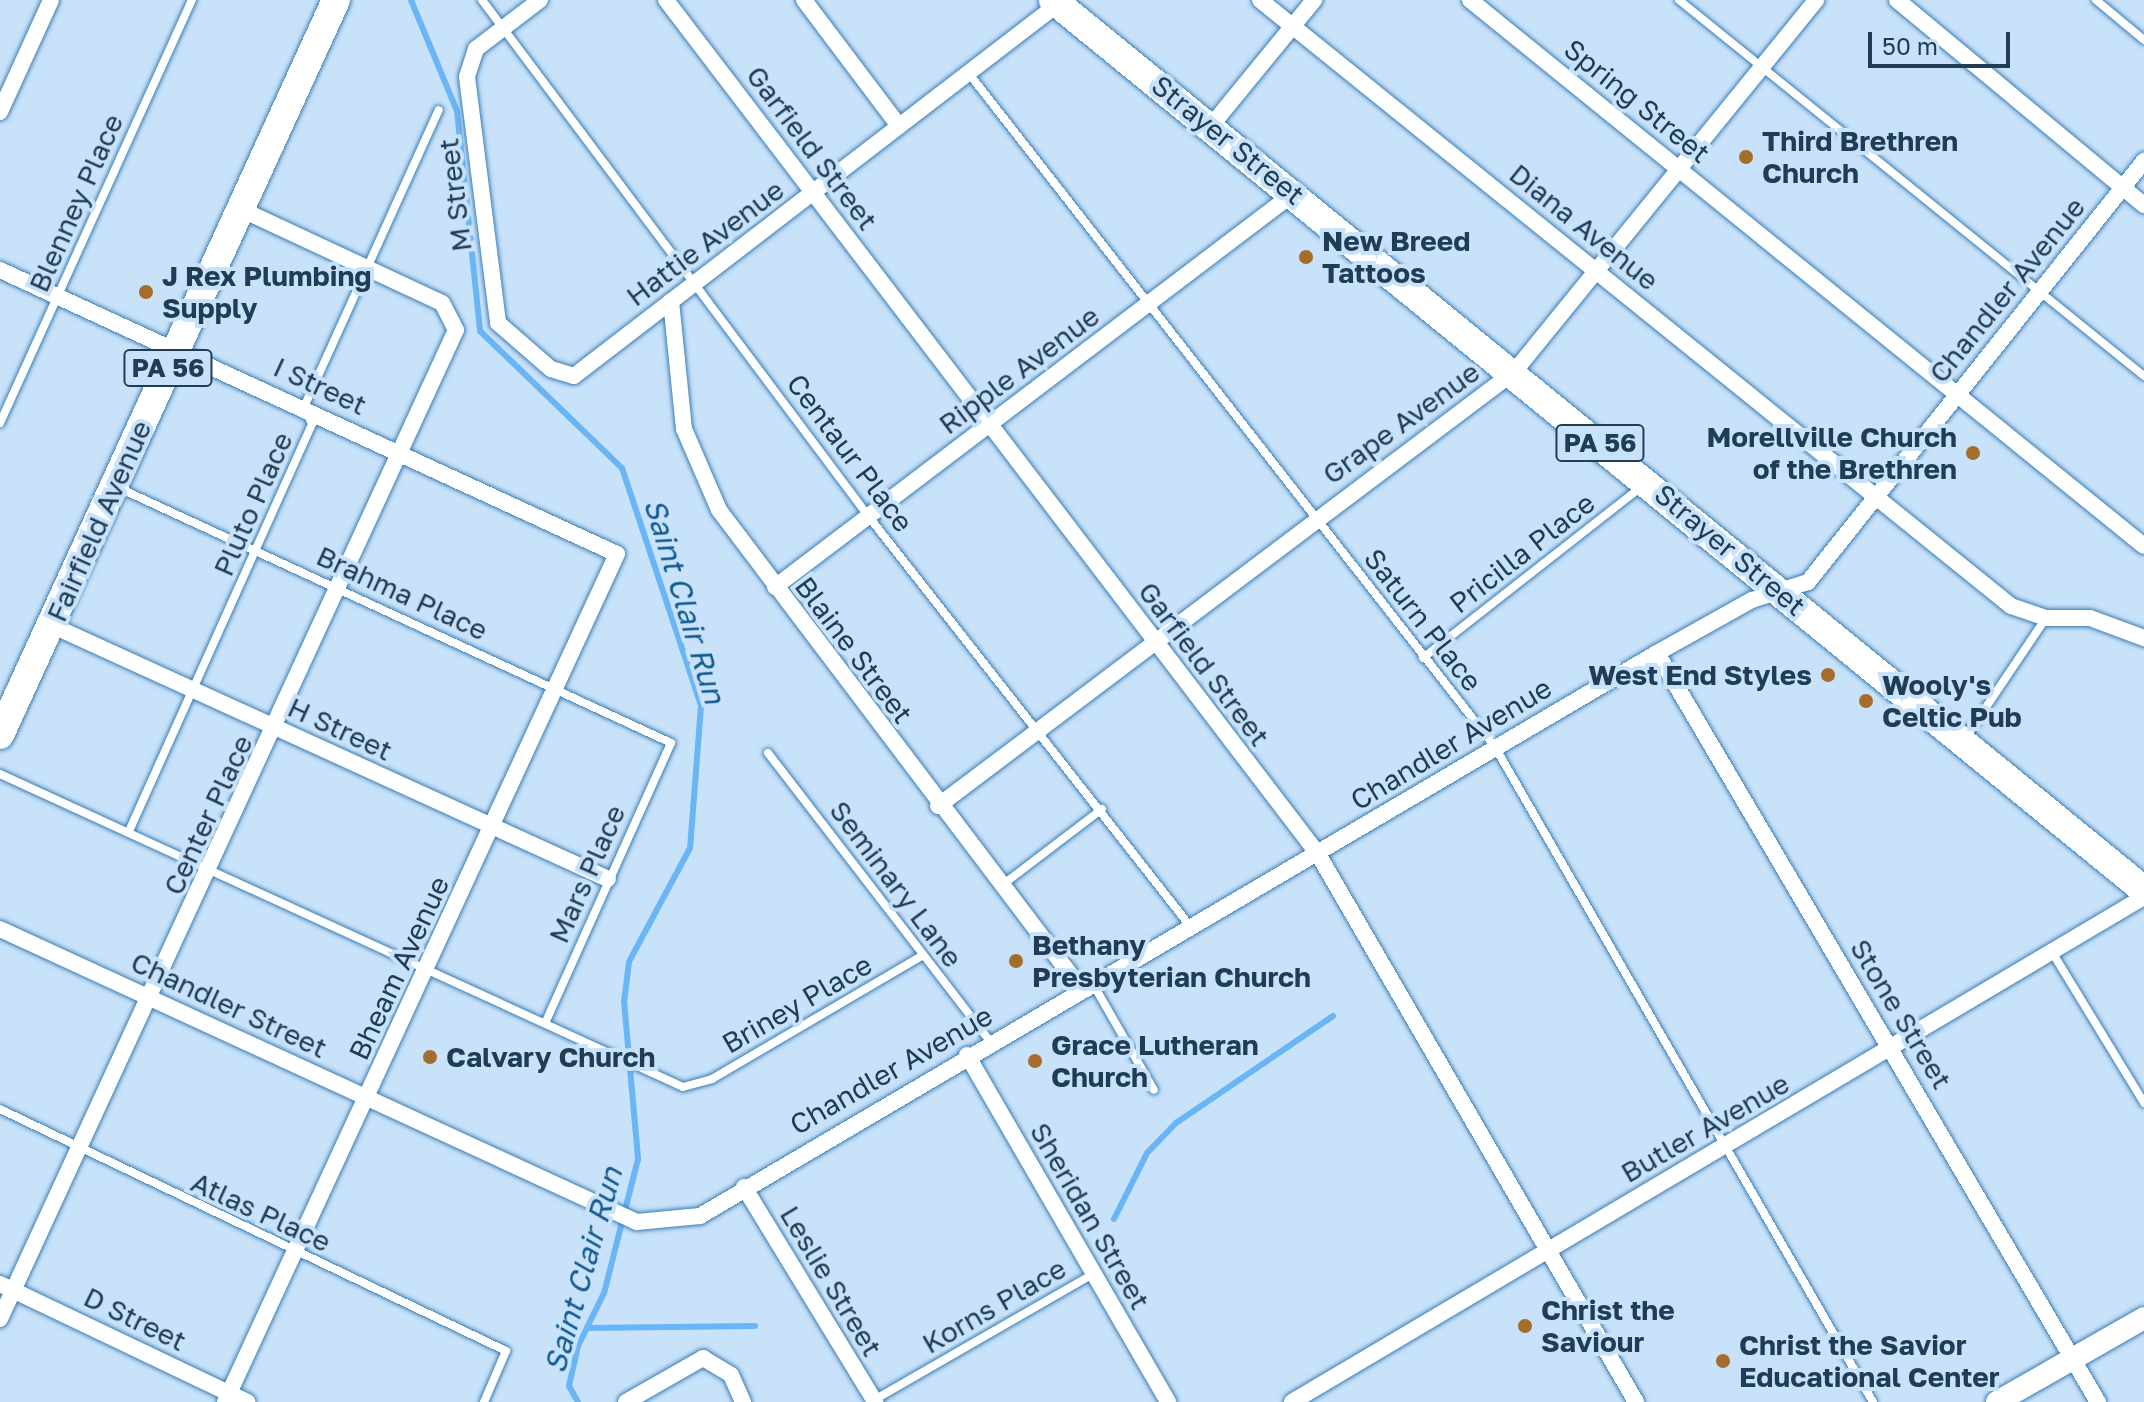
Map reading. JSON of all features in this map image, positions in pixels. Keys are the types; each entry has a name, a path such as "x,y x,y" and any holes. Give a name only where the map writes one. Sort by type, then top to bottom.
{"highway":[{"name":"Fairfield Avenue","path":"0,735 336,0"},
{"name":"Strayer Street","path":"1056,2 1514,372 2144,890"}],"street":[{"path":"0,112 51,0"},
{"name":"M Street","path":"540,0 476,49 467,77 498,323 551,369 574,376"},
{"name":"Garfield Street","path":"666,0 1318,854 1636,1402"},
{"path":"804,0 899,126"},
{"name":"Diana Avenue","path":"1260,0 2011,606 2046,618"},
{"path":"1211,126 1314,0"},
{"name":"Spring Street","path":"1470,0 2144,546"},
{"name":"Grape Avenue","path":"938,806 1316,517 1514,372 1816,0"},
{"path":"1897,0 2144,205"},
{"name":"Hattie Avenue","path":"574,376 696,280 970,75 1056,2"},
{"name":"Chandler Avenue","path":"656,1223 700,1216 990,1041 1318,854 1657,653 1752,600 1783,593 1808,582 1873,496 2144,161"},
{"name":"Ripple Avenue","path":"775,587 1294,193"},
{"path":"240,209 365,269"},
{"name":"Center Place","path":"0,1319 7,1287 83,1152 154,999 209,870 278,729 456,330 442,303 365,269"},
{"name":"I Street","path":"0,270 177,348 617,554"},
{"name":"Blaine Street","path":"671,301 684,429 719,510 938,806 1087,987"},
{"name":"Bheam Avenue","path":"227,1398 429,968 617,554"},
{"path":"2046,618 2090,618 2144,638"},
{"name":"H Street","path":"51,625 608,879"},
{"name":"Stone Street","path":"1657,653 2098,1402"},
{"name":"Butler Avenue","path":"1292,1402 1312,1397 1547,1250 1892,1049 2144,897"},
{"name":"Chandler Street","path":"0,929 637,1222 656,1223"},
{"name":"Sheridan Street","path":"967,1055 1168,1402"},
{"name":"Leslie Street","path":"744,1187 874,1401"},
{"name":"D Street","path":"7,1287 227,1398 247,1402"},
{"path":"1997,1402 2144,1318"},
{"path":"626,1402 703,1358 731,1375 743,1402"}],"lane":[{"name":"Blenney Place","path":"0,423 192,0"},
{"name":"Centaur Place","path":"482,0 696,280 869,517 1041,729 1190,926"},
{"path":"1679,0 2144,376"},
{"path":"2096,0 2144,40"},
{"name":"Saturn Place","path":"970,75 1147,306 1495,747 1873,1402"},
{"name":"Pluto Place","path":"130,829 312,424 304,407 439,110"},
{"name":"Pricilla Place","path":"1423,658 1648,482"},
{"name":"Brahma Place","path":"114,485 671,743"},
{"path":"1962,742 2046,618"},
{"name":"Mars Place","path":"545,1023 671,743"},
{"name":"Seminary Lane","path":"768,753 990,1041"},
{"path":"0,774 130,829 209,870 545,1023"},
{"path":"1001,886 1102,809"},
{"path":"2052,952 2144,1103"},
{"name":"Briney Place","path":"545,1023 641,1068 693,1087 922,956"},
{"path":"1087,987 1154,1090"},
{"name":"Atlas Place","path":"0,1109 83,1152 506,1351 484,1402"},
{"name":"Korns Place","path":"874,1401 1094,1274"}],"waterway":[{"name":"Saint Clair Run","path":"411,0 457,111 480,331 622,468 701,706 690,848 629,962 624,1001 638,1159 604,1293 578,1346 569,1386 578,1402"},
{"path":"1114,1219 1147,1153 1176,1123 1333,1016"},
{"path":"587,1328 755,1326"}],"place":[{"name":"Third Brethren Church","path":"1746,157"},
{"name":"New Breed Tattoos","path":"1306,257"},
{"name":"J Rex Plumbing Supply","path":"146,292"},
{"name":"Morellville Church of the Brethren","path":"1973,453"},
{"name":"West End Styles","path":"1828,675"},
{"name":"Wooly's Celtic Pub","path":"1866,701"},
{"name":"Bethany Presbyterian Church","path":"1016,961"},
{"name":"Calvary Church","path":"430,1057"},
{"name":"Grace Lutheran Church","path":"1035,1061"},
{"name":"Christ the Saviour","path":"1525,1326"},
{"name":"Christ the Savior Educational Center","path":"1723,1361"}]}
